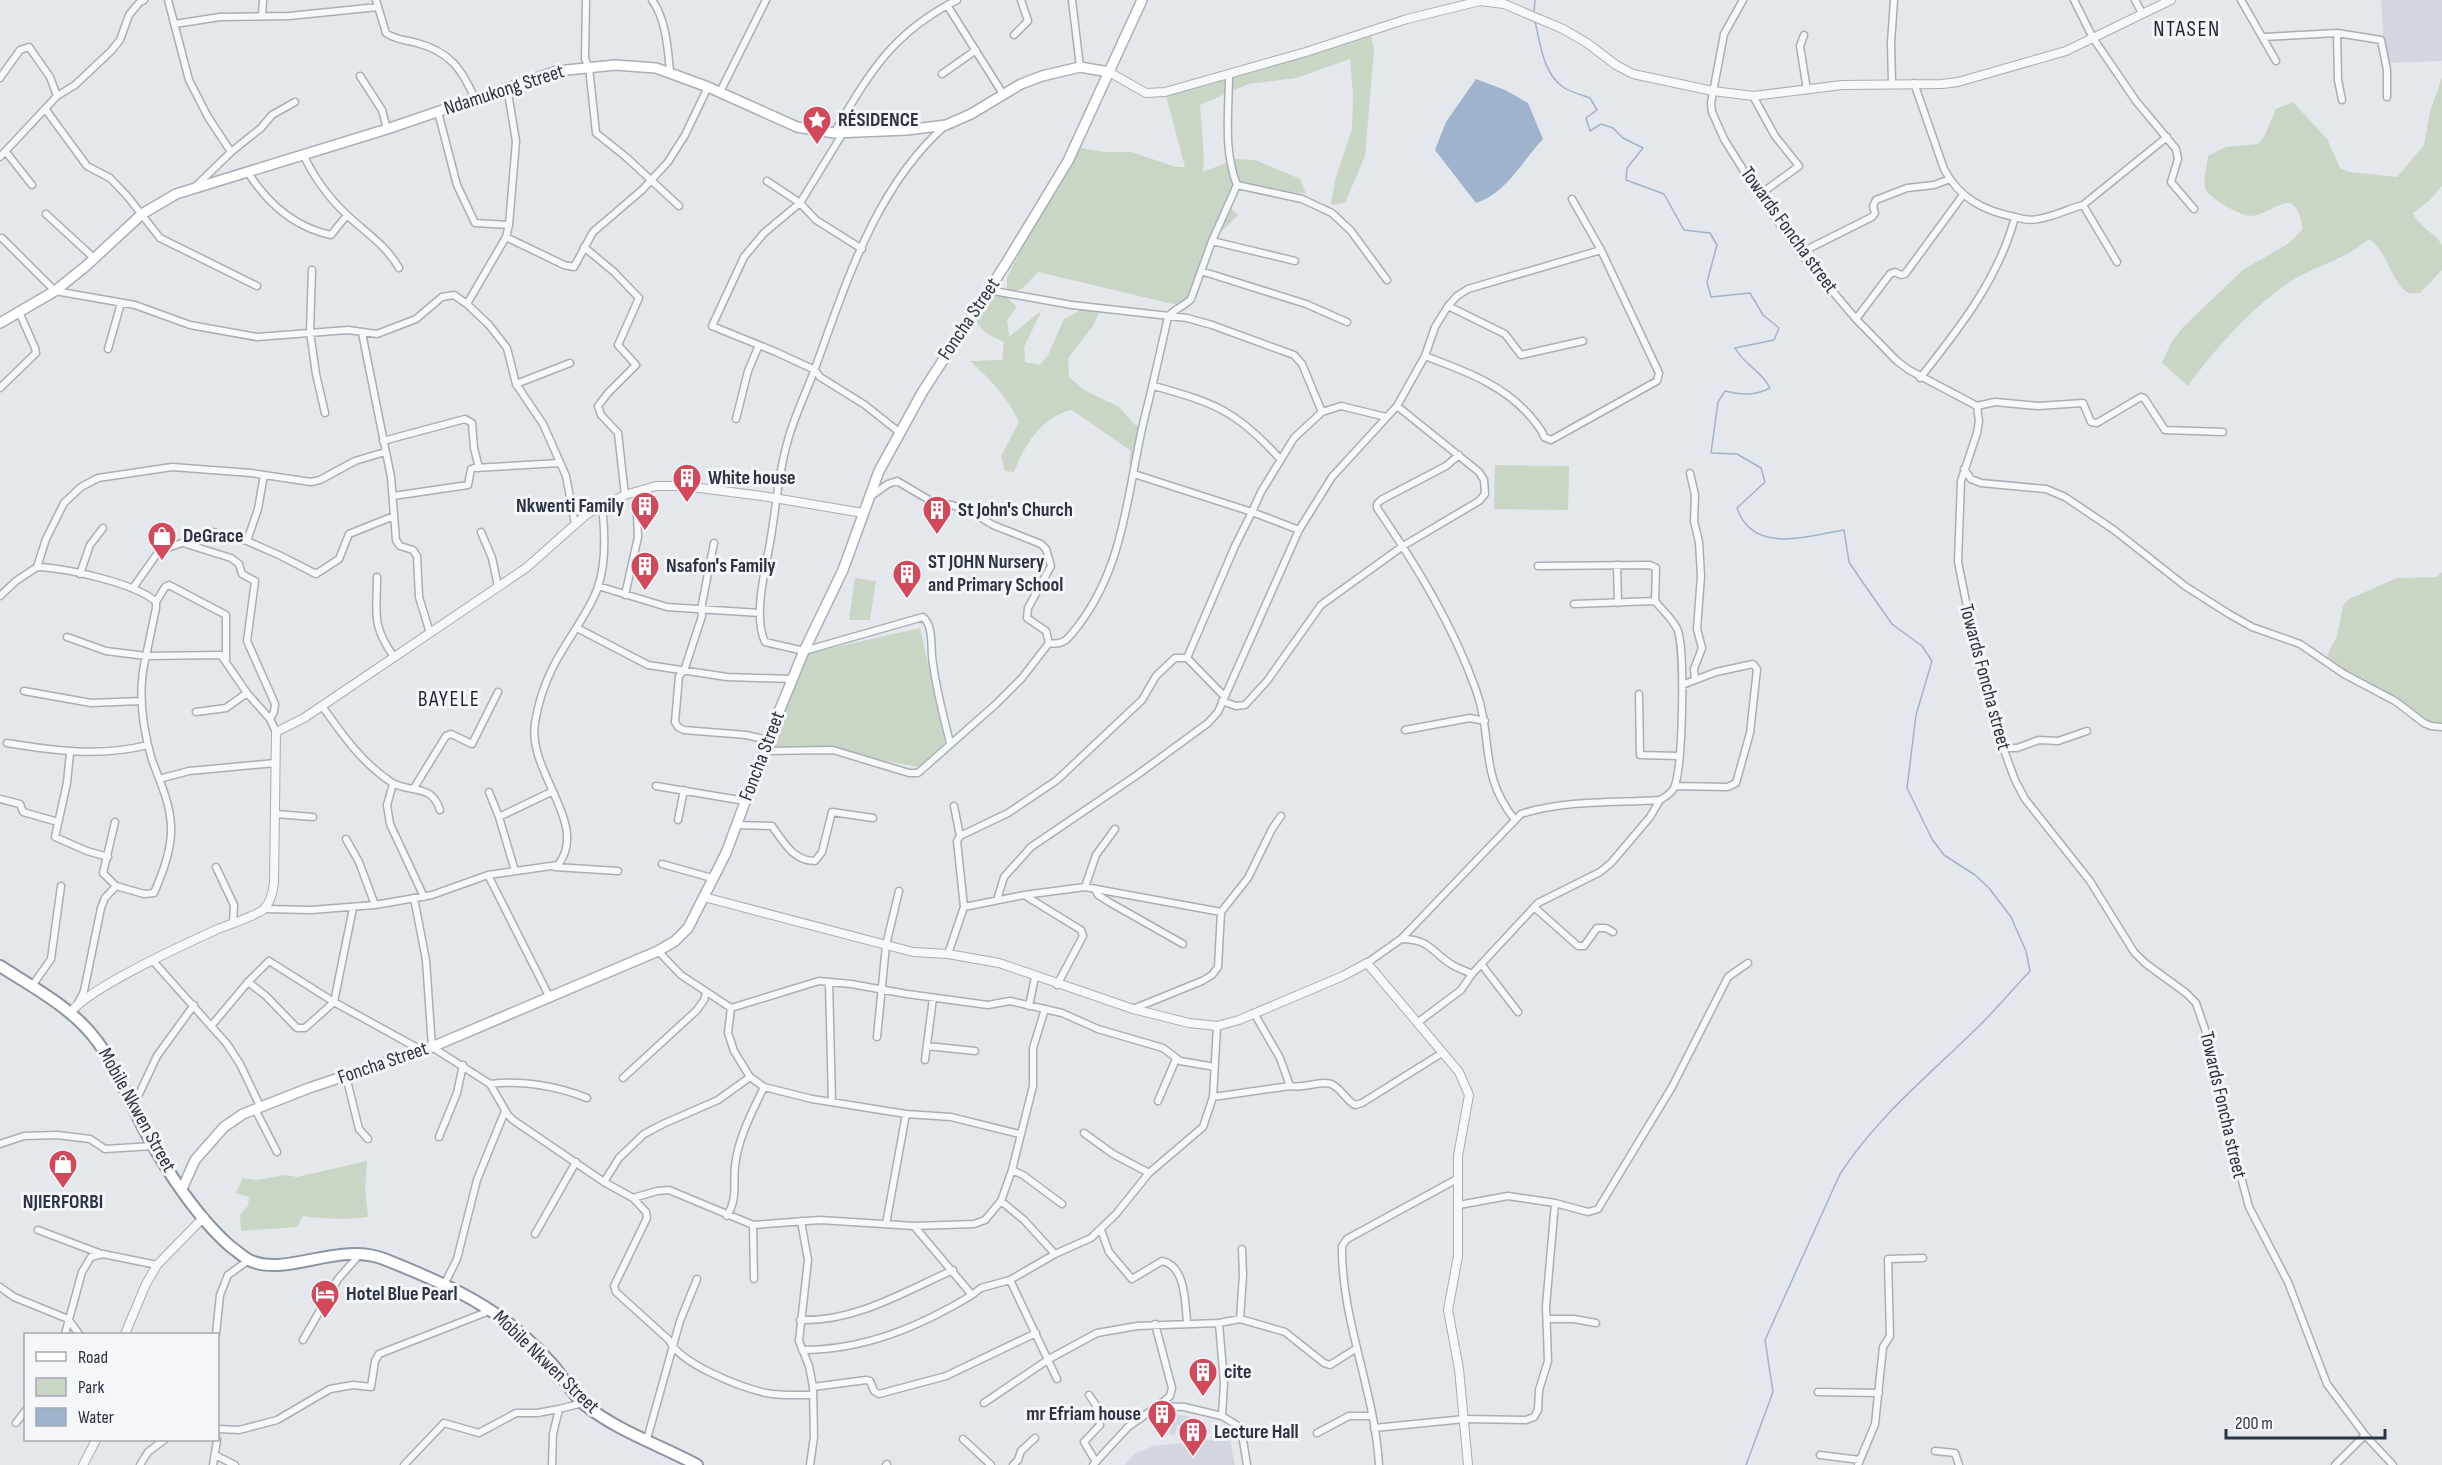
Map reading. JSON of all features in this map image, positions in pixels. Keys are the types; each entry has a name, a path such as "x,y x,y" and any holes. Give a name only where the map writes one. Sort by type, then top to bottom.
{"highway":[{"name":"Mobile Nkwen Street","path":"0,966 74,1008 116,1070 153,1146 182,1189 230,1245 249,1260 274,1265 334,1254 361,1253 382,1258 444,1285 493,1310 552,1364 583,1403 613,1424 647,1439 677,1460 697,1465"}],"main road":[{"name":"Foncha Street","path":"182,1189 195,1160 233,1119 257,1107 432,1047 658,951 681,935 704,897 726,853 792,679 843,570 879,471 940,362 988,290 1068,161 1142,0"},
{"name":"Ndamukong Street","path":"0,323 55,291 95,259 142,214 176,194 387,129 557,71 631,64 670,72 797,127 838,133 907,130 946,125 1042,76 1080,67 1109,72"}],"street":[{"path":"32,186 2,156 57,96 75,85 111,51 120,40 129,15 144,0"},
{"path":"168,0 181,57 189,80 208,117 231,152"},
{"path":"262,16 263,0"},
{"path":"586,0 585,58 590,67 596,133 679,206"},
{"path":"652,0 659,14 667,44 670,72"},
{"path":"720,92 766,0"},
{"path":"899,432 814,370 711,326 744,257 753,244 800,203 866,79 883,57 914,26 957,0"},
{"path":"1014,35 1028,21 1021,0"},
{"path":"1072,0 1080,67"},
{"name":"Towards Foncha street","path":"1743,0 1724,34 1713,92 1712,112 1717,125 1759,195 1800,253 1856,320 1897,361 1920,378 1977,406 1979,421 1977,433 1964,469 1959,494 1959,570 1979,669 2002,748 2025,799 2090,881 2128,944 2145,963 2187,993 2196,1003 2206,1030 2222,1106 2249,1207 2288,1282 2327,1384 2365,1435 2393,1465"},
{"path":"1892,83 1891,33 1894,0"},
{"path":"2074,0 2093,38 2136,100 2167,136 2178,154 2171,182 2194,209"},
{"path":"2135,0 2142,13"},
{"path":"1109,72 1146,93 1154,94 1229,74 1407,19 1467,3 1493,1 1570,32 1624,70 1713,92 1753,96 1842,85 1942,84 1958,82 2079,46 2170,0"},
{"path":"2241,0 2276,61"},
{"path":"175,24 208,18 262,16 377,3 386,33 419,43 448,57 462,71 475,99"},
{"path":"947,5 1003,94"},
{"path":"2263,37 2337,33 2381,40 2387,70 2387,97"},
{"path":"2337,33 2338,80 2342,100"},
{"path":"1804,35 1800,46 1807,90"},
{"path":"0,78 16,55 25,47 29,47 50,77 57,96"},
{"path":"942,74 976,50"},
{"path":"1049,643 1059,645 1066,641 1087,614 1108,578 1134,474 1168,317 1173,310 1185,305 1191,299 1212,241 1237,185 1231,170 1228,152 1229,74"},
{"path":"360,76 382,110 387,129"},
{"path":"1914,83 1930,131 1950,179 1963,195 1979,206 2015,217 2035,220 2083,205 2167,136"},
{"path":"467,304 506,237 509,225 516,141 507,87"},
{"path":"506,237 569,267 574,267 593,232 651,180 675,152 708,87"},
{"path":"1753,96 1775,136 1799,166 1759,195"},
{"path":"193,188 277,111 294,102"},
{"path":"46,110 87,166 110,178 142,214 153,232 166,242 257,286"},
{"path":"438,112 457,185 475,223 509,225"},
{"path":"946,125 934,136 903,175 882,208 843,293 787,441 760,613 765,642 804,651 923,617 926,619 932,636 936,685 950,743"},
{"path":"303,154 318,183 347,215 381,243 399,268"},
{"path":"247,171 270,202 304,226 331,235 347,215"},
{"path":"1800,253 1872,217 1876,200 1908,188 1934,185 1950,179"},
{"path":"768,181 800,203 816,220 862,249"},
{"path":"1237,185 1302,199 1332,213 1361,244 1388,280"},
{"path":"1856,320 1890,274 1895,272 1905,274 1963,195"},
{"path":"1425,356 1493,385 1526,411 1544,437 1551,440 1657,381 1659,373 1601,250 1572,199"},
{"path":"2083,205 2117,262"},
{"path":"46,214 95,259"},
{"path":"1920,378 1978,300 2009,237 2015,217"},
{"path":"2,238 55,291 152,310 190,325 257,338 348,330 377,334 416,319 448,294 459,298 502,339 507,348 516,384 540,418 560,463 568,486 575,524"},
{"path":"1212,241 1295,261"},
{"path":"584,247 607,264 639,298 618,345 636,365 608,393 598,410 618,433 625,495"},
{"path":"997,900 1004,877 1031,848 1208,723 1218,712 1299,530 1332,477 1397,406 1425,356 1435,327 1457,296 1468,289 1601,250"},
{"path":"312,270 309,332 325,413"},
{"path":"1201,271 1306,304 1347,322"},
{"path":"988,290 1072,305 1186,318 1212,325 1294,356 1302,364 1323,412"},
{"path":"108,349 121,303"},
{"path":"1448,306 1505,334 1521,356 1583,341"},
{"path":"0,388 36,353 19,312"},
{"path":"362,333 393,496 397,544 413,550 417,556 419,597 430,633"},
{"path":"736,419 748,371 759,345"},
{"path":"516,384 570,363"},
{"path":"1154,386 1220,407 1241,420 1260,436 1280,459"},
{"path":"1977,406 1995,402 2038,406 2083,403 2091,422 2097,423 2141,397 2144,398 2165,430 2223,432"},
{"path":"1187,658 1235,546 1280,459 1294,438 1323,412 1341,406 1386,417"},
{"path":"948,954 964,907 957,841 960,836 1008,813 1057,780 1142,700 1156,676 1175,658 1187,658 1223,699 1241,706 1252,699 1321,605 1403,546 1479,501 1485,494 1484,480 1479,472 1397,406"},
{"path":"383,441 465,419 472,423 474,448 479,468"},
{"path":"0,596 16,581 37,567 46,539 64,503 81,487 98,478 172,467 264,475 311,482 320,480 356,461 385,452"},
{"path":"1459,455 1446,466 1381,500 1377,508 1403,546 1441,611 1459,649 1478,693 1485,721 1491,775 1503,805 1515,820"},
{"path":"393,496 468,485 471,469 560,463"},
{"path":"1964,469 1971,479 1981,483 2046,489 2065,497 2114,531 2185,586 2229,614 2252,627 2300,644 2344,674 2395,701 2424,723 2442,727"},
{"path":"1690,473 1695,495 1694,521 1700,550 1701,576 1697,629 1702,648 1694,669 1695,679"},
{"path":"1134,474 1252,512 1299,530"},
{"path":"247,541 258,509 264,475"},
{"path":"867,499 888,484 897,481 936,504 952,505 971,512 993,525 1041,544 1047,549 1052,566 1027,612 1027,618 1046,632 1049,643"},
{"path":"276,732 322,706 430,633 543,555 575,524 602,506 625,495 656,486 684,486 863,513"},
{"path":"625,595 638,536 636,491"},
{"path":"554,867 563,859 567,831 553,790 546,780 538,757 534,733 535,722 550,675 598,586 605,537 602,506"},
{"path":"133,588 156,553 213,532 247,541 316,574 339,559 349,534 394,516"},
{"path":"80,574 90,545 103,528"},
{"path":"481,532 492,558 498,586"},
{"path":"182,542 231,558 239,564 242,574 255,581 247,641 275,704 270,719"},
{"path":"714,543 701,609 702,616 684,671 679,676 675,714 678,727 684,730 746,735 768,740"},
{"path":"704,897 913,952 948,954 999,963 1057,985 1133,1009 1189,1023 1217,1026 1254,1013 1343,976 1367,963 1401,939 1521,814 1535,810 1660,800 1670,794 1675,786 1679,756 1683,664 1678,630 1655,601 1656,568 1654,566 1538,566"},
{"path":"1617,566 1618,603"},
{"path":"37,567 80,574 133,588 150,596 156,602"},
{"path":"377,577 375,615 379,635 394,657"},
{"path":"116,822 103,873 116,886 149,895 154,892 160,879 170,840 171,826 167,801 148,745 140,686 156,602 165,587 169,585 226,615 226,659 248,693 270,719 276,732 274,883 272,894 264,909"},
{"path":"598,586 667,607 760,613"},
{"path":"1574,604 1655,601"},
{"path":"577,628 648,665 739,678 792,679"},
{"path":"67,637 106,651 146,656 216,655 226,659"},
{"path":"764,751 833,750 909,774 918,773 1002,698 1022,678 1049,643"},
{"path":"1675,786 1733,786 1739,777 1750,733 1757,669 1756,665 1726,669 1682,685"},
{"path":"24,691 91,703 141,701"},
{"path":"414,788 446,736 451,734 472,744 498,692"},
{"path":"196,712 226,708 248,693"},
{"path":"1639,694 1640,755 1679,756"},
{"path":"322,706 358,755 393,784 430,794 437,801 440,810"},
{"path":"1405,730 1470,718 1485,721"},
{"path":"2002,748 2017,748 2045,740 2058,741 2087,731"},
{"path":"7,743 70,753 116,752 148,745"},
{"path":"70,753 67,783 56,838 108,857"},
{"path":"159,779 189,771 276,763"},
{"path":"393,784 387,805 390,824 424,897"},
{"path":"656,786 745,801"},
{"path":"499,817 553,790"},
{"path":"678,820 684,790"},
{"path":"489,792 515,871"},
{"path":"0,799 20,804 23,812 58,822"},
{"path":"1417,1023 1461,990 1472,974 1514,927 1543,899 1605,868 1650,817 1660,800"},
{"path":"954,806 960,836"},
{"path":"736,825 772,826 789,850 814,861 822,852 832,812 873,818"},
{"path":"276,814 312,817"},
{"path":"1133,1009 1212,975 1218,967 1220,957 1221,912 1248,878 1272,829 1281,816"},
{"path":"1085,887 1096,855 1114,829"},
{"path":"346,839 359,862 375,905"},
{"path":"662,864 712,878"},
{"path":"216,867 234,905 232,923"},
{"path":"74,1008 153,961 264,909 311,910 375,905 424,897 488,875 515,871 554,867 618,871"},
{"path":"488,875 549,996"},
{"path":"32,986 51,959 61,886"},
{"path":"74,1008 84,991 101,908 105,898 116,886"},
{"path":"964,907 1024,895 1085,887 1221,912"},
{"path":"1095,889 1098,895 1109,902 1183,944"},
{"path":"877,1037 886,945 899,891"},
{"path":"1024,895 1081,930 1083,936 1057,985"},
{"path":"414,898 426,960 432,1047 490,1084 505,1111 513,1120 604,1182 633,1197 646,1212 647,1218 614,1286 616,1292 669,1340 673,1348 691,1362 751,1389 781,1395 813,1395"},
{"path":"1534,907 1578,946 1584,945 1597,928 1606,928 1613,932"},
{"path":"248,982 301,1029 305,1028 334,1002 353,908"},
{"path":"1401,939 1414,939 1430,945 1454,966 1472,974"},
{"path":"658,951 681,975 731,1008 809,983 829,982 988,1005 1010,1001 1073,1017 1105,1031 1163,1048 1176,1059 1215,1067"},
{"path":"153,961 212,1025 234,1054 278,1152"},
{"path":"212,1025 269,961 334,1002 422,1051"},
{"path":"1367,963 1459,1072 1468,1093 1460,1140 1457,1179 1458,1256 1448,1310 1459,1369 1468,1465"},
{"path":"1459,1205 1508,1196 1555,1203 1588,1212 1598,1209 1672,1087 1728,977 1748,963"},
{"path":"1482,965 1518,1012"},
{"path":"1029,1005 1035,977"},
{"path":"829,982 832,1102"},
{"path":"622,1078 697,1010 706,993"},
{"path":"925,1060 933,998"},
{"path":"133,1108 158,1056 194,1005"},
{"path":"731,1008 728,1033 734,1051 750,1077 764,1087 790,1095 906,1114 951,1117 1019,1134"},
{"path":"633,1197 669,1190 753,1225 834,1220 914,1226 974,1224 985,1220 1001,1201 1012,1170 1019,1134 1033,1086 1033,1048 1045,1009"},
{"path":"1254,1013 1280,1058 1290,1086"},
{"path":"802,1350 838,1349 862,1345 939,1314 981,1288 1010,1280 1056,1254 1072,1248 1101,1230 1149,1173 1203,1127 1213,1097 1217,1026"},
{"path":"927,1046 975,1051"},
{"path":"1213,1097 1327,1083 1333,1084 1354,1105 1362,1103 1442,1053"},
{"path":"1158,1101 1176,1059"},
{"path":"438,1137 458,1093 463,1065"},
{"path":"346,1076 359,1129 368,1139"},
{"path":"604,1182 619,1158 644,1134 717,1100 750,1077"},
{"path":"490,1084 508,1082 532,1084 575,1093 587,1098"},
{"path":"727,1216 735,1201 735,1166 744,1128 764,1087"},
{"path":"444,1285 457,1259 477,1180 505,1111"},
{"path":"886,1224 906,1114"},
{"path":"1084,1133 1113,1154 1149,1173"},
{"path":"0,1144 24,1136 57,1135 90,1139 105,1149 153,1146"},
{"path":"535,1234 576,1162"},
{"path":"1012,1170 1023,1175 1062,1204"},
{"path":"1379,1465 1374,1428 1346,1292 1342,1246 1347,1239 1457,1179"},
{"path":"1001,1201 1024,1220 1056,1254"},
{"path":"1374,1428 1465,1419 1526,1420 1534,1417 1538,1410 1539,1390 1548,1361 1547,1319 1555,1203"},
{"path":"126,1333 146,1284 157,1265 204,1217"},
{"path":"801,1221 808,1260 799,1341 809,1366 813,1387 814,1437 810,1465"},
{"path":"753,1225 754,1279"},
{"path":"914,1226 972,1295"},
{"path":"38,1230 103,1254 157,1265"},
{"path":"1101,1230 1109,1252 1132,1280 1162,1261 1168,1262 1178,1272 1183,1288 1187,1322"},
{"path":"1240,1319 1243,1285 1242,1248"},
{"path":"303,1340 338,1279 361,1253"},
{"path":"65,1333 87,1263 91,1257 103,1254"},
{"path":"1820,1455 1859,1463 1874,1430 1883,1347 1890,1336 1888,1258 1923,1258"},
{"path":"216,1333 220,1295 228,1275 249,1260"},
{"path":"800,1320 824,1320 855,1313 953,1270"},
{"path":"647,1439 680,1321 697,1279"},
{"path":"1010,1280 1057,1379"},
{"path":"0,1297 3,1289 14,1297 68,1319 78,1333"},
{"path":"219,1429 239,1430 277,1420 330,1389 353,1385 371,1387 375,1361 380,1354 493,1310"},
{"path":"984,1404 1049,1359 1097,1333 1155,1324 1219,1323 1240,1319 1285,1332 1324,1363 1330,1365 1357,1348"},
{"path":"1547,1319 1574,1319 1596,1323"},
{"path":"1219,1323 1224,1383 1222,1416"},
{"path":"1089,1395 1096,1405 1100,1425 1084,1442 1094,1463 1128,1427 1170,1396 1172,1388 1155,1324"},
{"path":"813,1387 866,1380 870,1381 874,1391 879,1394 954,1373 1036,1334"},
{"path":"1818,1392 1879,1393"},
{"path":"404,1465 444,1423 479,1433 516,1413 559,1410 583,1403"},
{"path":"1158,1406 1184,1407 1222,1416 1238,1426 1242,1434 1247,1465"},
{"path":"552,1465 554,1428 559,1410"},
{"path":"15,1423 24,1412"},
{"path":"1317,1433 1349,1416 1371,1416"},
{"path":"2335,1465 2365,1435"},
{"path":"1013,1465 1018,1460 1021,1451 1035,1438"},
{"path":"963,1439 991,1465"},
{"path":"86,1463 96,1441"},
{"path":"140,1465 148,1452 163,1441"},
{"path":"213,1465 218,1441"},
{"path":"1935,1451 1955,1453 1959,1465"},
{"path":"215,1455 235,1465"}],"shaded area":[{"path":"2381,0 2442,0 2442,61 2385,63"},
{"path":"1170,1413 1196,1418 1190,1437 1183,1436 1184,1426 1177,1425 1175,1435 1169,1434"},
{"path":"1230,1438 1235,1465 1125,1465 1134,1454 1153,1446"}],"green space":[{"path":"1370,31 1374,49 1365,156 1345,203 1331,205 1335,180 1352,129 1353,94 1350,59 1296,78 1248,84 1200,105 1203,172 1236,159 1255,160 1300,179 1306,194 1237,185 1228,205 1238,215 1212,241 1185,302 1177,305 1038,272 1022,289 1007,292 1007,277 1075,147 1104,152 1131,152 1176,167 1185,167 1165,92"},
{"path":"2442,77 2442,186 2430,200 2413,213 2440,242 2442,270 2420,293 2404,290 2381,252 2369,239 2342,256 2296,278 2266,300 2223,342 2188,386 2162,363 2171,343 2184,326 2244,269 2288,244 2303,229 2295,207 2290,203 2284,203 2252,216 2234,210 2212,197 2205,188 2208,156 2226,147 2258,144 2264,137 2276,109 2293,102 2327,139 2340,168 2349,172 2397,177 2424,145 2430,112"},
{"path":"988,290 1002,292 1017,307 1007,320 1009,337 1042,310 1024,347 1025,362 1040,365 1048,355 1064,319 1084,308 1100,311 1093,326 1068,358 1069,377 1084,390 1119,407 1135,425 1143,425 1133,471 1129,462 1131,451 1072,410 1061,413 1043,425 1023,452 1014,472 1005,471 1001,456 1019,422 998,389 970,361 1002,360 1004,342 986,333 971,316"},
{"path":"1495,465 1569,466 1568,510 1494,509"},
{"path":"2442,572 2442,727 2431,726 2327,662 2328,653 2337,636 2343,606 2349,599 2397,578 2437,577"},
{"path":"855,578 876,581 870,620 849,620"},
{"path":"920,628 945,743 919,767 822,750 767,750 805,654"},
{"path":"367,1161 365,1189 368,1217 336,1219 303,1216 297,1227 241,1231 240,1215 248,1206 249,1197 236,1193 243,1178 258,1180 285,1175 297,1177"}],"water":[{"path":"1476,79 1505,90 1528,103 1543,139 1497,192 1476,203 1435,150 1446,122"}],"waterway":[{"path":"1534,13 1535,0"},
{"path":"1535,21 1543,57 1551,74 1566,89 1590,98 1597,110 1586,118 1590,131 1601,124 1613,128 1623,138 1643,148 1627,168 1626,180 1664,194 1684,230 1710,233 1717,245 1707,282 1711,297 1750,293 1763,315 1779,328 1774,340 1735,348 1770,388 1748,394 1725,391 1718,402 1711,453 1737,454 1761,468 1765,482 1737,508 1745,523 1755,532 1783,539 1844,530 1849,562 1859,577 1892,624 1922,646 1932,661 1916,715 1907,788 1932,839 1944,855 1975,875 1989,888 2011,917 2026,951 2030,971 1983,1022 1886,1116 1840,1174 1765,1340 1773,1392 1746,1465"}],"place":[{"name":"RÉSIDENCE","path":"817,146"},
{"name":"White house","path":"687,504"},
{"name":"Nkwenti Family","path":"645,532"},
{"name":"St John's Church","path":"937,536"},
{"name":"DeGrace","path":"162,562"},
{"name":"Nsafon's Family","path":"645,592"},
{"name":"ST JOHN Nursery and Primary School","path":"907,600"},
{"name":"NJIERFORBI","path":"63,1190"},
{"name":"Hotel Blue Pearl","path":"325,1320"},
{"name":"cite","path":"1203,1398"},
{"name":"mr Efriam house","path":"1162,1440"},
{"name":"Lecture Hall","path":"1193,1458"}],"district":[{"name":"NTASEN","path":"2187,29"},
{"name":"BAYELE","path":"449,699"}]}
